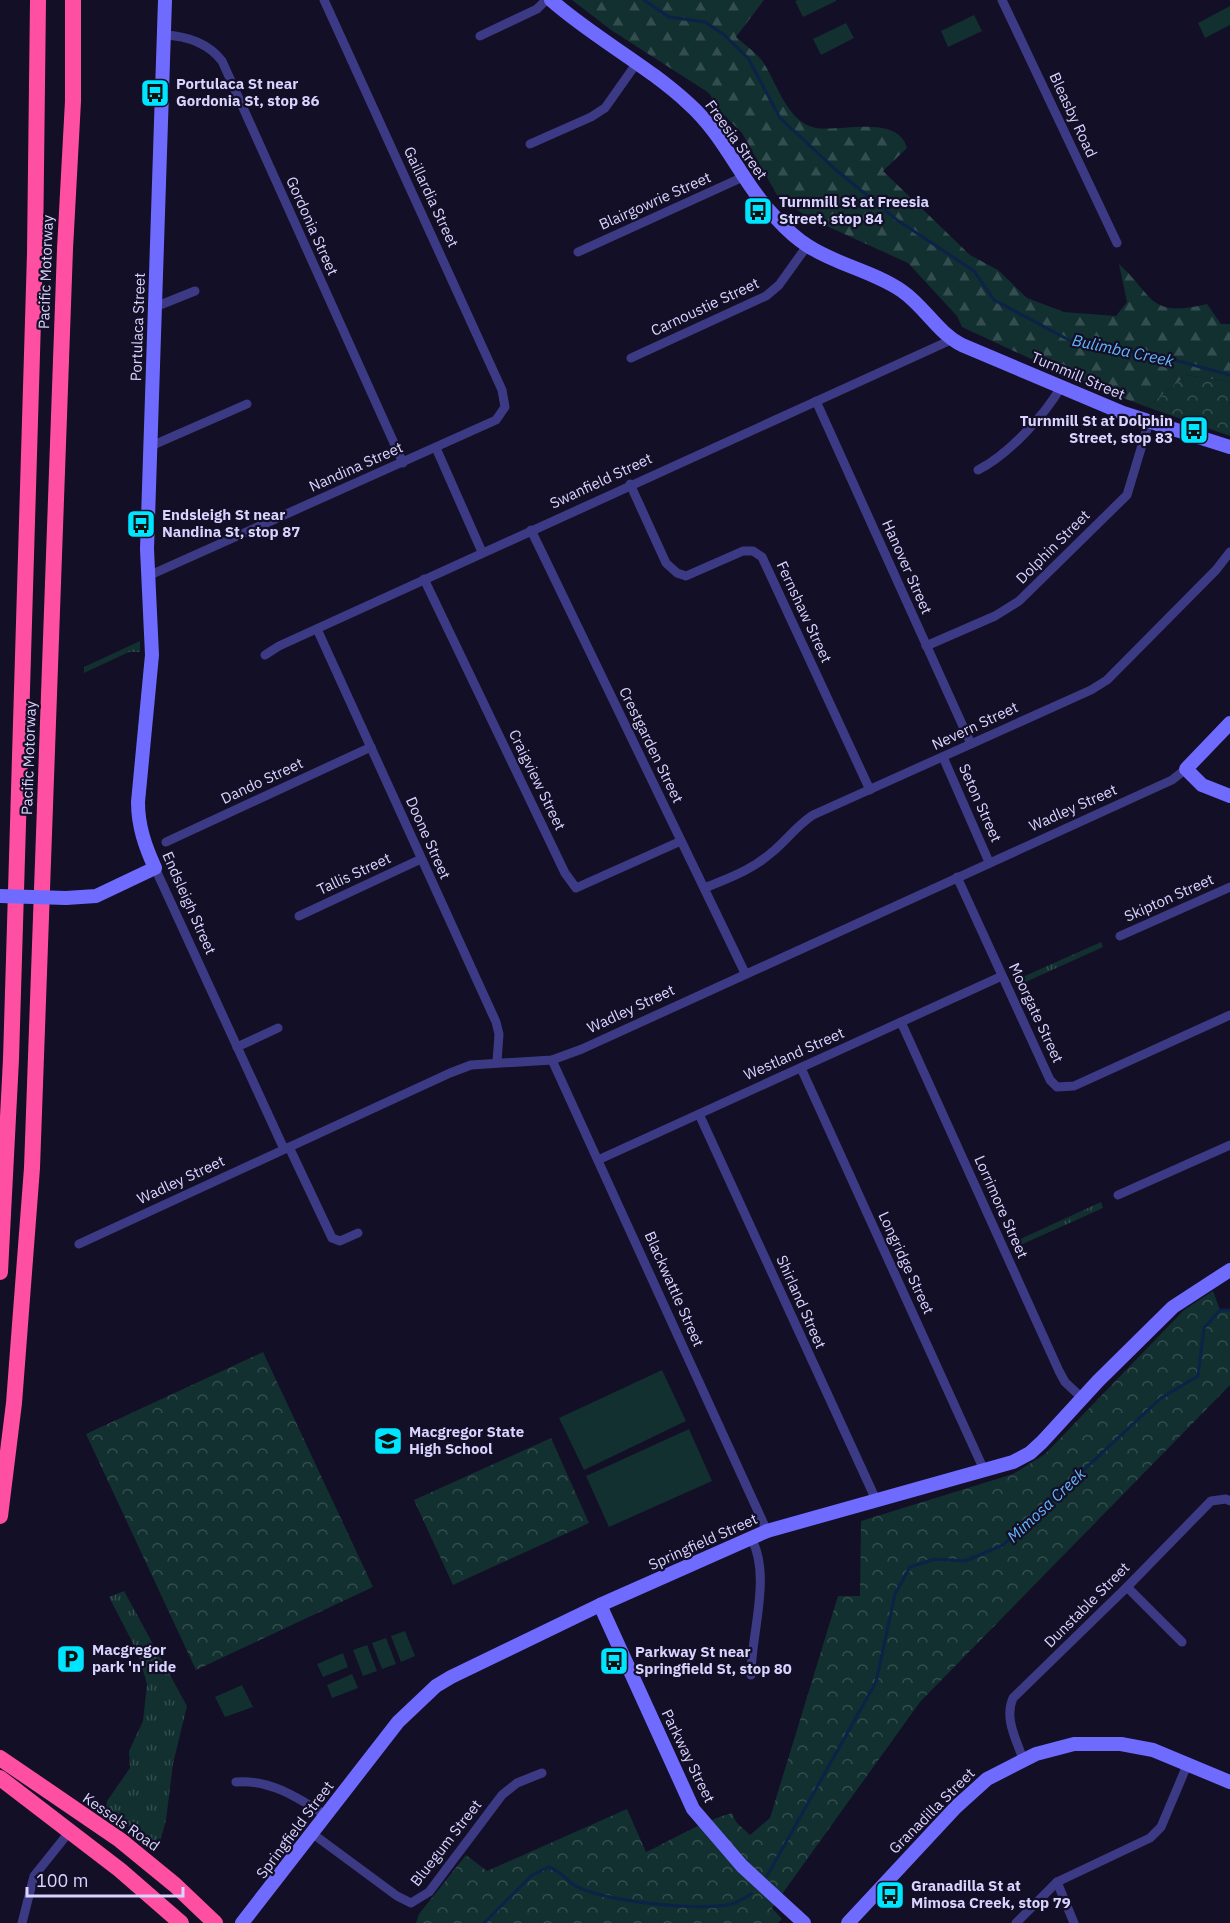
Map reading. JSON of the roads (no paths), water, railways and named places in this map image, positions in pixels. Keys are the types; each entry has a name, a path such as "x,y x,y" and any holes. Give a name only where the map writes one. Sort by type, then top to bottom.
{"highway":[{"name":"Pacific Motorway","path":"0,1272 11,1059 35,253 38,0"},
{"name":"Pacific Motorway","path":"0,1516 14,1403 33,1157 64,273 73,101 73,0"},
{"name":"Kessels Road","path":"0,1758 120,1840 175,1885 215,1923"},
{"path":"0,1778 120,1870 179,1921 184,1912 178,1902 175,1885"}],"street":[{"name":"Portulaca Street","path":"152,654 148,576 165,0"},
{"name":"Gaillardia Street","path":"324,0 502,390 505,408"},
{"path":"480,36 537,9 546,0"},
{"name":"Freesia Street","path":"551,0 596,38 636,64 690,105 706,123 772,214 807,246 879,278 901,291 920,305 951,340"},
{"name":"Bleasby Road","path":"1002,0 1117,243"},
{"name":"Gordonia Street","path":"164,36 180,36 207,45 222,62 403,463"},
{"path":"530,144 591,117 604,108 636,64"},
{"name":"Blairgowrie Street","path":"578,252 743,177"},
{"name":"Carnoustie Street","path":"631,358 766,296 779,285 807,246"},
{"path":"155,307 195,291"},
{"name":"Turnmill Street","path":"951,340 1149,422 1230,447"},
{"name":"Swanfield Street","path":"266,656 279,646 482,552 951,340"},
{"path":"978,471 990,465 1038,420 1062,387"},
{"name":"Hanover Street","path":"816,401 971,744"},
{"path":"151,446 247,404"},
{"name":"Nandina Street","path":"148,576 496,420 505,408"},
{"name":"Dolphin Street","path":"926,646 995,616 1018,602 1127,495 1149,422"},
{"path":"436,448 482,552"},
{"name":"Fernshaw Street","path":"630,484 666,563 676,573 686,576 743,551 753,551 762,557 870,790"},
{"name":"Crestgarden Street","path":"531,530 745,973"},
{"name":"Nevern Street","path":"705,888 753,868 773,852 799,824 1091,690 1107,680 1216,570 1230,552"},
{"name":"Craigview Street","path":"424,579 565,873 576,888 681,841"},
{"name":"Doone Street","path":"317,629 496,1022 499,1034 497,1062"},
{"name":"Endsleigh Street","path":"152,654 138,817 144,843 237,1047 332,1238 340,1241 358,1233"},
{"path":"1230,723 1185,769 1202,785 1230,795"},
{"name":"Dando Street","path":"166,842 371,747"},
{"name":"Seton Street","path":"943,757 989,862"},
{"name":"Wadley Street","path":"79,1244 450,1073 471,1065 497,1062 523,1064 552,1060 1172,780 1185,769"},
{"name":"Tallis Street","path":"299,916 422,859"},
{"path":"0,896 66,898 96,896 155,868"},
{"name":"Moorgate Street","path":"957,877 1050,1080 1057,1087 1074,1086 1230,1015"},
{"name":"Skipton Street","path":"1120,936 1230,886"},
{"name":"Westland Street","path":"598,1160 1002,976"},
{"name":"Lorrimore Street","path":"901,1022 1059,1371 1065,1382 1082,1398"},
{"path":"237,1047 278,1028"},
{"name":"Blackwattle Street","path":"552,1060 767,1531"},
{"name":"Longridge Street","path":"801,1068 984,1470"},
{"name":"Shirland Street","path":"699,1114 877,1502"},
{"path":"1118,1195 1230,1146"},
{"name":"Springfield Street","path":"242,1923 314,1834 398,1722 436,1686 468,1667 600,1605 767,1531 1013,1462 1030,1453 1173,1307 1230,1270"},
{"name":"Dunstable Street","path":"1023,1759 1010,1721 1009,1706 1013,1698 1127,1587 1210,1500 1230,1501"},
{"path":"751,1538 759,1562 758,1612 751,1656 751,1675"},
{"path":"1127,1587 1182,1642"},
{"name":"Parkway Street","path":"600,1605 693,1809 742,1866 804,1923"},
{"name":"Granadilla Street","path":"848,1923 956,1807 987,1779 1023,1759 1061,1747 1104,1743 1153,1750 1230,1782"},
{"path":"1016,1923 1057,1882 1150,1838 1161,1827 1188,1764"},
{"name":"Bluegum Street","path":"314,1834 397,1896 411,1903 429,1892 502,1795 517,1784 542,1773"},
{"path":"236,1782 252,1781 271,1785 327,1816"},
{"path":"21,1923 34,1876 70,1831"},
{"path":"1057,1882 1074,1923"}],"waterway":[{"name":"Bulimba Creek","path":"644,0 669,17 705,22 723,34 748,58 780,118 835,169 897,220 974,271 994,300 1069,340 1167,358 1230,375"},
{"name":"Mimosa Creek","path":"767,1876 876,1682 895,1594 910,1567 935,1559 965,1561 1003,1545 1161,1398 1198,1376 1204,1328 1220,1310 1230,1310"},
{"name":"Mimosa Creek","path":"484,1923 531,1876 548,1867 587,1891 653,1904 721,1906 735,1903 751,1894"}],"place":[{"name":"Portulaca St near Gordonia St, stop 86","path":"155,93"},
{"name":"Turnmill St at Freesia Street, stop 84","path":"758,211"},
{"name":"Turnmill St at Dolphin Street, stop 83","path":"1194,430"},
{"name":"Endsleigh St near Nandina St, stop 87","path":"141,524"},
{"name":"Macgregor State High School","path":"388,1441"},
{"name":"Macgregor park 'n' ride","path":"71,1659"},
{"name":"Parkway St near Springfield St, stop 80","path":"614,1661"},
{"name":"Granadilla St at Mimosa Creek, stop 79","path":"890,1895"}]}
